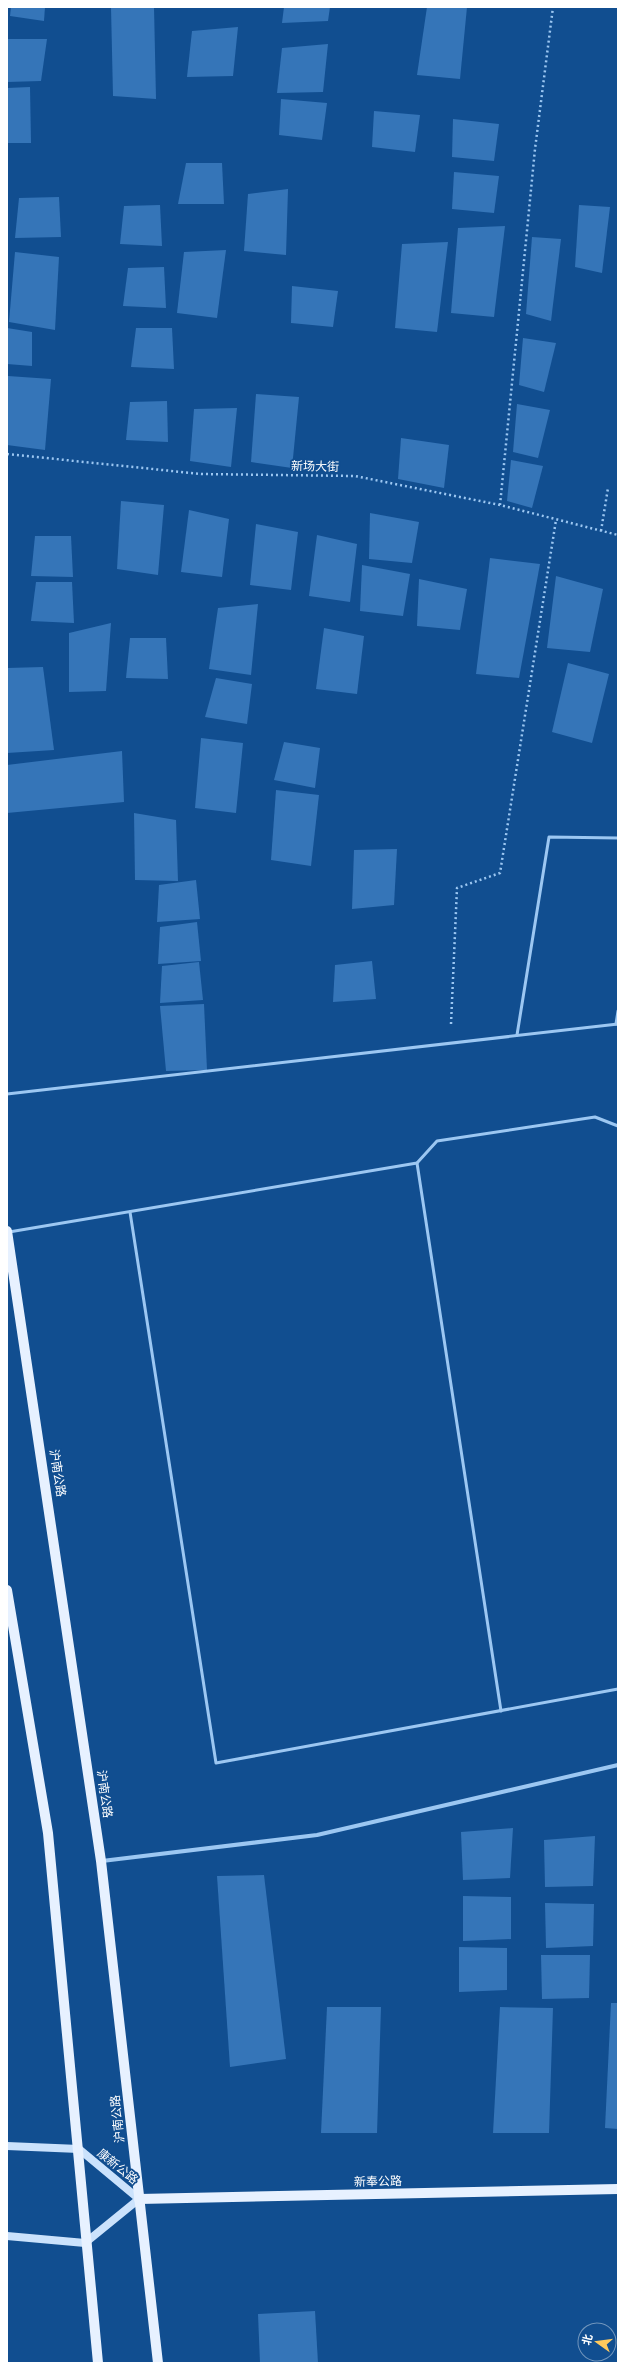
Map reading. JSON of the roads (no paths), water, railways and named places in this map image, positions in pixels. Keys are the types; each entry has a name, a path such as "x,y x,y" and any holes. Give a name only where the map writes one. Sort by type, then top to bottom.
{"main road":[{"name":"沪南公路","path":"7,1232 102,1861 158,2363"},
{"path":"7,1590 48,1832 79,2149 85,2243 98,2363"},
{"name":"康新公路","path":"7,2146 79,2149 139,2199 85,2243"},
{"name":"新奉公路","path":"139,2199 618,2189"},
{"path":"7,2236 85,2243"}],"street":[{"path":"102,1861 317,1835 618,1765"}],"lane":[{"path":"517,1036 549,837 618,838"},
{"path":"7,1094 617,1024 618,1011"},
{"path":"7,1232 417,1163 437,1141 595,1117 618,1126"},
{"path":"417,1163 501,1711"},
{"path":"130,1212 216,1763 618,1689"}]}
